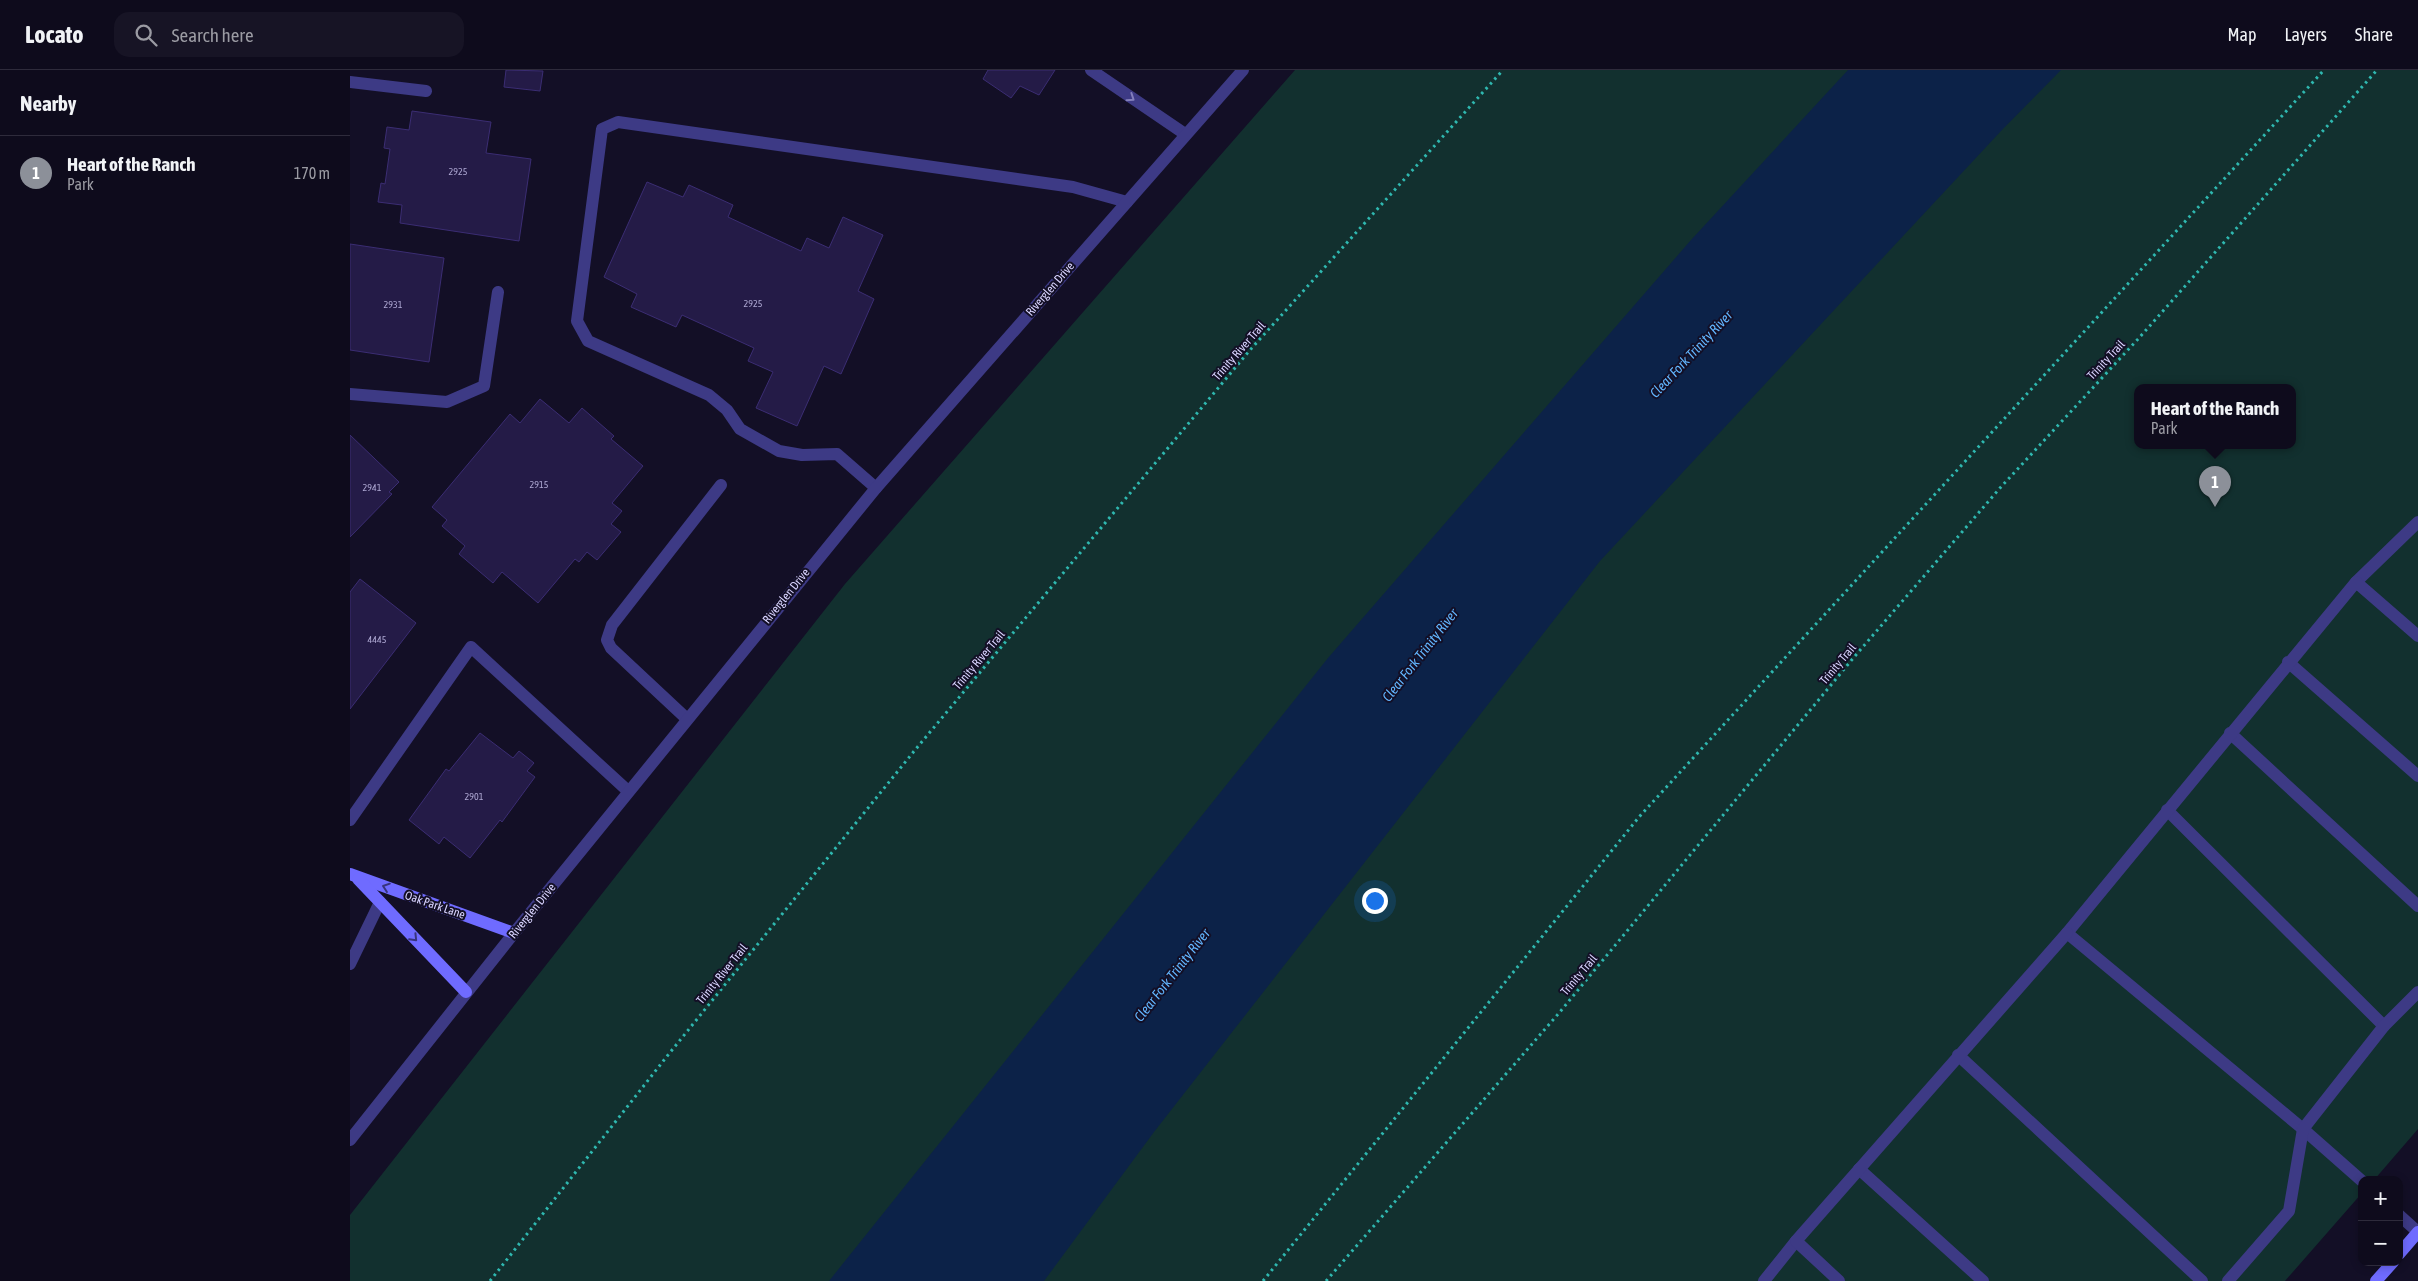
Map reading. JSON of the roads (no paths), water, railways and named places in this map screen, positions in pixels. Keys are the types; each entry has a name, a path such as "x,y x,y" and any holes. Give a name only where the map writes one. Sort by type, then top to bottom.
{"street":[{"path":"1091,70 1185,134"},
{"name":"Riverglen Drive","path":"350,1140 628,791 876,488 1243,70"},
{"path":"350,82 426,91"},
{"path":"876,488 837,454 802,455 779,451 740,429 727,410 709,395 588,341 577,321 602,129 618,122 628,123 1073,188 1126,202"},
{"path":"350,394 447,402 484,386 498,292"},
{"path":"687,718 611,648 606,640 612,625 721,485"},
{"path":"1764,1281 1796,1241 2067,933 2288,662 2356,582 2418,522"},
{"path":"2356,582 2418,636"},
{"path":"350,820 471,647 628,791"},
{"path":"2288,662 2418,776"},
{"path":"2230,733 2418,906"},
{"path":"2167,810 2384,1026"},
{"name":"Oak Park Lane","path":"353,876 514,933"},
{"name":"Oak Park Lane","path":"353,876 466,992"},
{"path":"350,964 380,902"},
{"path":"2067,933 2303,1129 2358,1177"},
{"path":"2228,1281 2289,1211 2303,1129 2384,1026 2418,992"},
{"path":"1958,1055 2202,1281"},
{"path":"1860,1169 1983,1281"},
{"path":"2403,1219 2418,1232 2403,1249"},
{"path":"1796,1241 1839,1281"},
{"path":"2376,1281 2389,1266"}],"water":[{"name":"Clear Fork Trinity River","path":"1848,70 2061,70 2001,131 1600,561 1154,1132 1044,1281 829,1281 1328,658 1691,240"}],"place":[{"name":"Heart of the Ranch","path":"2215,507"}]}
